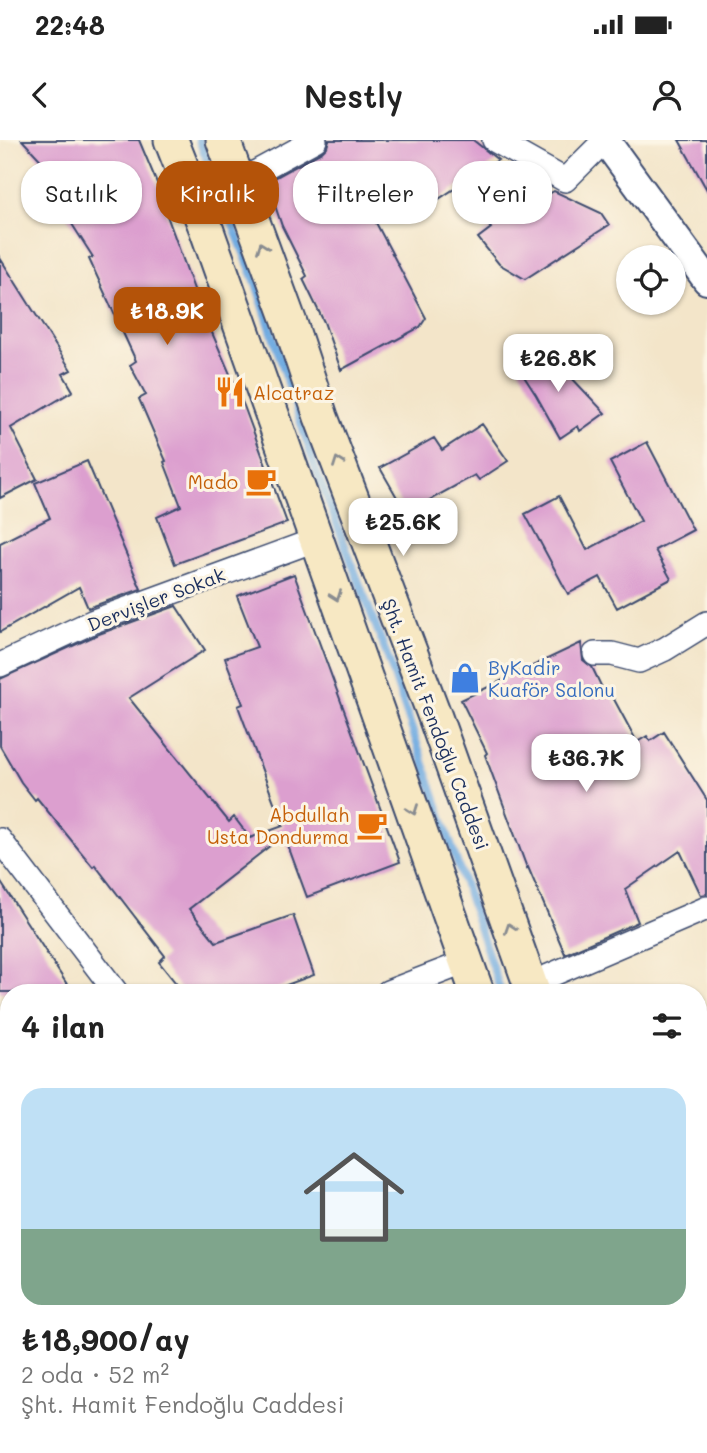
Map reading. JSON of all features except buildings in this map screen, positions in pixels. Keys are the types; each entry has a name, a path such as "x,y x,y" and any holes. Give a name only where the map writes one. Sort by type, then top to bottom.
{"main road":[{"path":"171,140 206,231 472,977"},
{"name":"Şht. Hamit Fendoğlu Caddesi","path":"223,140 230,161"},
{"name":"Şht. Hamit Fendoğlu Caddesi","path":"253,224 321,417 440,729 531,984"}],"street":[{"path":"276,161 315,140"},
{"path":"494,140 565,180 605,140 707,280"},
{"name":"Dervişler Sokak","path":"0,665 94,621 315,540"},
{"path":"595,654 612,654 639,660 665,649 707,623"},
{"path":"0,840 111,984"},
{"path":"541,984 707,908"},
{"path":"433,984 472,977"}],"waterway":[{"path":"199,140 256,283 315,467 388,658 498,984"}],"place":[{"name":"Alcatraz","path":"230,392"},
{"name":"Mado","path":"261,481"},
{"name":"ByKadir Kuaför Salonu","path":"465,678"},
{"name":"Abdullah Usta Dondurma","path":"372,825"}]}
